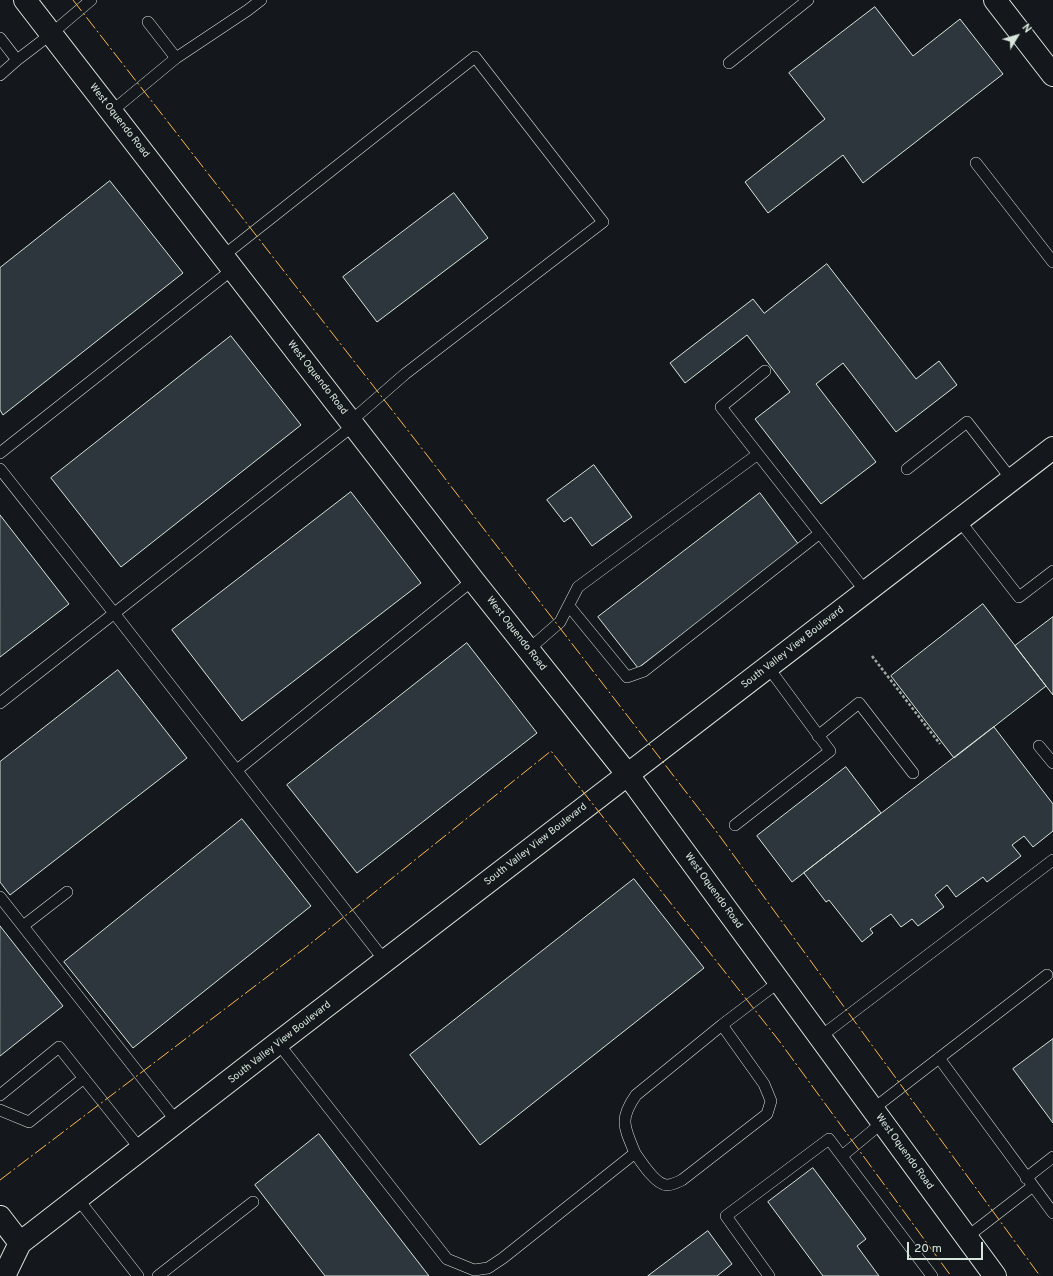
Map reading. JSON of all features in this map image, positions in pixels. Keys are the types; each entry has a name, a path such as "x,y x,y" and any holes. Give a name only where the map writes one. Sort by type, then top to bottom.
{"street":[{"name":"West Oquendo Road","path":"25,0 528,650 628,775 995,1276"},
{"path":"995,0 1053,75"},
{"name":"South Valley View Boulevard","path":"4,1276 10,1245 78,1199 278,1043 1053,448"},
{"path":"0,1217 10,1245"}],"lane":[{"path":"0,75 17,60 52,34 91,0"},
{"path":"112,111 176,58 248,10 260,0"},
{"path":"729,63 808,0"},
{"path":"148,22 176,58"},
{"path":"0,38 17,60"},
{"path":"0,453 475,57 604,222 405,374 352,423 0,703"},
{"path":"976,163 1053,262"},
{"path":"765,371 721,406 866,592"},
{"path":"906,469 967,422 1012,480"},
{"path":"528,650 560,622 578,587 758,454"},
{"path":"0,469 385,961"},
{"path":"959,520 1020,597 1053,571"},
{"path":"568,606 627,677 644,671 820,533"},
{"path":"237,770 474,580"},
{"path":"735,825 830,751 768,667"},
{"path":"818,736 859,703 913,773"},
{"path":"1039,746 1053,764"},
{"path":"820,1037 1053,860"},
{"path":"23,926 67,892"},
{"path":"0,897 177,1122"},
{"path":"842,1156 878,1116 939,1058 1047,974"},
{"path":"722,1025 764,1084 771,1101 767,1114 682,1180 666,1185 656,1180 635,1153 625,1130 625,1115 630,1104 636,1095 722,1025 780,982"},
{"path":"278,1043 447,1259 474,1270 488,1268 503,1258 635,1153"},
{"path":"0,1095 59,1047 141,1150"},
{"path":"939,1058 1053,1213"},
{"path":"0,1110 29,1122 84,1078"},
{"path":"769,1276 726,1216 829,1139 932,1276"},
{"path":"967,1237 1030,1182 1053,1157"},
{"path":"78,1199 138,1276"},
{"path":"158,1276 253,1202"}],"path":[{"path":"872,656 940,744"}],"building":[{"path":"875,7 913,56 960,19 1003,74 863,183 843,155 768,213 745,182 825,119 789,73"},
{"path":"110,181 183,273 3,415 0,410 0,268"},
{"path":"454,193 488,238 377,322 343,277"},
{"path":"827,264 916,379 939,361 957,385 896,432 843,363 816,384 876,462 821,504 755,419 790,392 747,335 685,383 670,363 753,299 764,313"},
{"path":"231,336 301,425 121,567 51,478"},
{"path":"594,465 632,517 592,546 571,517 564,522 547,500"},
{"path":"351,492 421,583 242,721 172,630"},
{"path":"760,493 799,545 638,668 598,617"},
{"path":"0,515 69,604 0,657"},
{"path":"983,604 1046,686 954,758 891,676"},
{"path":"1053,617 1053,695 1015,646"},
{"path":"467,643 537,733 357,873 287,785"},
{"path":"118,670 187,758 10,895 0,882 0,762"},
{"path":"994,727 1053,804 1053,831 1033,847 1024,836 1012,845 1021,856 987,882 983,877 956,897 947,885 935,895 944,907 918,926 912,919 901,927 891,914 870,929 873,933 862,942 829,900 826,902 804,873"},
{"path":"846,767 881,813 792,882 757,836"},
{"path":"242,819 311,906 133,1048 64,962"},
{"path":"634,879 704,968 480,1145 410,1055"},
{"path":"0,926 63,1006 0,1056"},
{"path":"1053,1039 1053,1123 1013,1069"},
{"path":"319,1134 429,1276 325,1276 255,1185"},
{"path":"813,1168 866,1239 857,1246 879,1276 823,1276 768,1202"},
{"path":"708,1231 732,1264 717,1276 648,1276"}],"power":[{"path":"73,0 420,446 716,831 1040,1276"},
{"path":"0,1180 305,948 551,751 780,1042 951,1276"}]}
